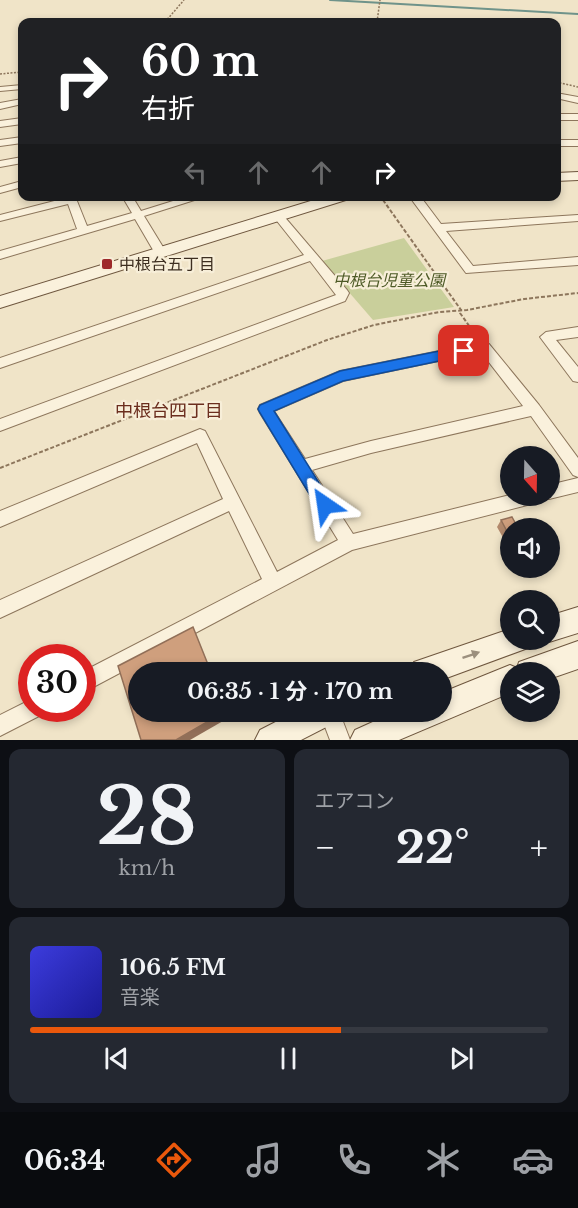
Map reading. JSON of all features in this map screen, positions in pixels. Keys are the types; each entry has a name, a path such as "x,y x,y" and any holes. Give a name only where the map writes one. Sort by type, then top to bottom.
{"street":[{"path":"0,89 18,87"},
{"path":"561,96 578,100"},
{"path":"0,106 18,103"},
{"path":"561,117 578,117"},
{"path":"0,124 18,122"},
{"path":"0,142 18,140"},
{"path":"561,143 578,143"},
{"path":"0,164 18,161"},
{"path":"561,177 578,176"},
{"path":"0,190 18,185"},
{"path":"0,218 60,201"},
{"path":"71,201 83,231"},
{"path":"130,201 160,252"},
{"path":"0,255 185,201"},
{"path":"0,303 328,201"},
{"path":"418,201 470,270 578,261"},
{"path":"0,425 341,298 343,293 278,216"},
{"path":"438,228 578,219"},
{"path":"0,363 312,256"},
{"path":"578,332 546,336 578,377"},
{"path":"349,543 265,409 340,376 484,347 534,409 578,470"},
{"path":"301,467 371,447 534,409"},
{"path":"0,519 200,435 273,583"},
{"path":"560,489 578,485"},
{"path":"0,609 233,502"},
{"path":"96,675 349,543 500,505"},
{"path":"560,626 578,620"},
{"path":"452,662 500,646"},
{"path":"560,662 578,656"},
{"path":"452,703 500,683"},
{"path":"0,726 18,716"},
{"path":"270,740 307,722"},
{"path":"333,722 340,740"},
{"path":"365,740 406,722"}],"path":[{"path":"168,18 184,0"},
{"path":"377,18 379,2"},
{"path":"0,74 18,72"},
{"path":"561,83 578,87"},
{"path":"384,201 461,310 460,313 484,347"},
{"path":"0,468 327,340 374,326 439,312 578,293"}],"green space":[{"name":"中根台児童公園","path":"404,238 454,307 373,320 322,261"}],"building":[{"path":"193,627 207,662 128,662 128,698 118,666"},
{"path":"135,722 207,722 176,740 141,740"}],"waterway":[{"path":"330,0 578,14"}],"place":[{"name":"中根台五丁目","path":"107,264"}],"district":[{"name":"中根台四丁目","path":"169,411"}],"route":[{"path":"325,505 265,409 340,376 464,351"}]}
